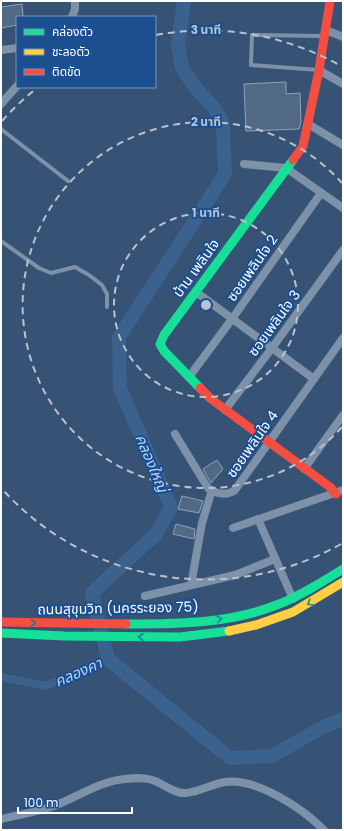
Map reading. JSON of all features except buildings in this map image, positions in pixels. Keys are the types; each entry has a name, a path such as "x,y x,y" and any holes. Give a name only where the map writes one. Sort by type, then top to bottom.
{"street":[{"path":"72,16 75,9 75,1"},
{"path":"330,1 326,33 308,124 343,145"},
{"path":"326,33 343,38"},
{"path":"1,50 16,48"},
{"path":"319,70 343,84"},
{"path":"1,104 16,87"},
{"name":"บ้าน เพลินใจ","path":"188,377 164,351 160,344 164,335 300,151 305,141 308,124"},
{"path":"244,164 286,168 343,208"},
{"name":"ซอยเพลินใจ 2","path":"188,377 232,319 321,193"},
{"name":"ซอยเพลินใจ 3","path":"225,410 343,250"},
{"path":"196,292 314,379"},
{"name":"ซอยเพลินใจ 4","path":"212,490 223,494 228,494 235,490 343,338"},
{"path":"188,377 225,410 330,488 339,492"},
{"path":"304,469 343,415"},
{"path":"175,434 205,485 212,490 202,523 191,585"},
{"path":"233,528 339,492"},
{"path":"258,519 293,598"},
{"path":"146,596 235,575 275,559"},
{"name":"ถนนสุขุมวิท (นครระยอง 75)","path":"1,622 65,624 180,624 221,619 257,612 293,598 343,569"},
{"name":"ถนนสุขุมวิท (นครระยอง 75)","path":"1,633 64,636 180,637 223,632 264,622 293,612 343,582"},
{"path":"1,819 54,806 107,783 124,779 146,779 185,793 225,782 249,785 264,790 295,806 324,830"}],"lane":[{"path":"319,70 251,65 252,35 326,33"},
{"path":"1,129 68,181"},
{"path":"1,241 39,268 51,273 75,267 89,275 102,285 107,294 107,307"}],"waterway":[{"name":"คลองใหญ่","path":"184,1 178,45 182,68 195,87 216,110 223,124 225,174 119,337 120,388 171,507 156,534 92,593 108,659 230,758 272,756 323,727 343,719"},
{"name":"คลองคา","path":"1,677 46,686 108,659"}],"traffic: fast":[{"path":"200,388 164,351 160,344 164,335 293,160"},
{"path":"126,624 204,622 242,616 261,611 296,597 343,569"},
{"path":"1,633 64,636 180,637 229,631"}],"traffic: slow":[{"path":"229,631 256,625 293,612 343,582"}],"traffic: jam":[{"path":"293,160 303,146 319,70 330,1"},
{"path":"200,388 211,399 330,487 336,494"},
{"path":"1,622 126,624"}]}
